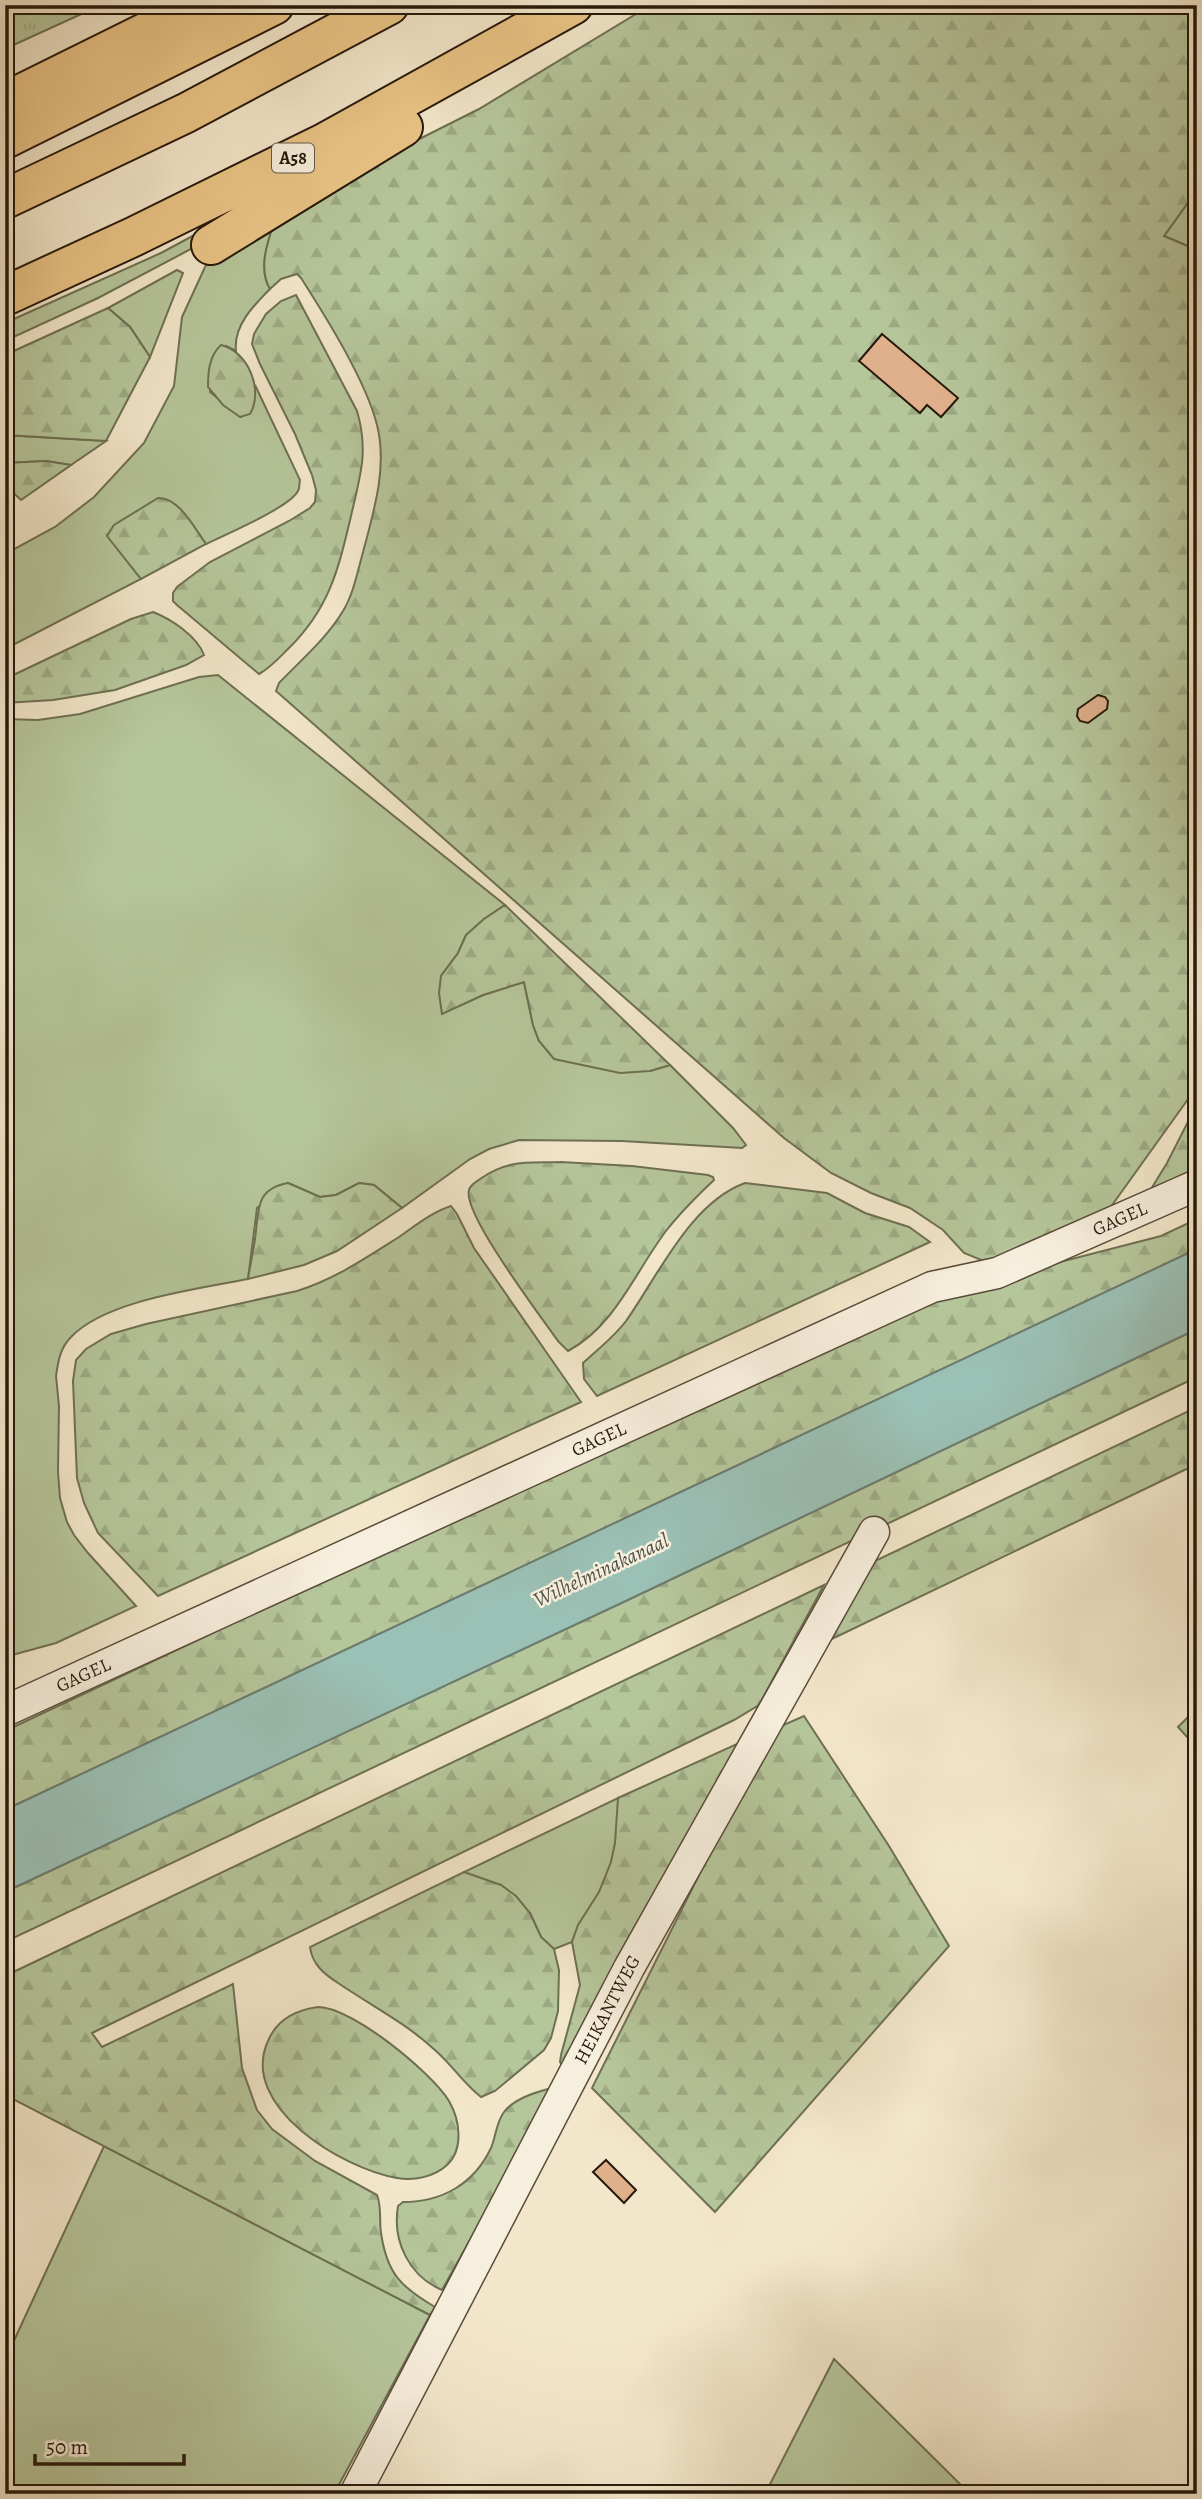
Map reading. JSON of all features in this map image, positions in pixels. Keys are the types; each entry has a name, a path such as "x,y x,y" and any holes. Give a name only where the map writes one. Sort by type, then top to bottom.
{"highway":[{"path":"5,102 201,5"},
{"path":"5,139 274,5"},
{"path":"5,199 186,113 389,5"},
{"name":"A58","path":"5,296 133,237 324,143 573,5"},
{"name":"A58","path":"211,246 465,89 578,5"}],"street":[{"name":"GAGEL","path":"5,1712 932,1287 997,1273 1197,1185"},
{"name":"HEIKANTWEG","path":"355,2494 629,1968 874,1532"}],"green space":[{"path":"5,5 101,5 5,49"},
{"path":"651,5 1197,5 1197,190 1164,236 1197,250 1197,1052 1188,1063 1191,1095 1110,1208 986,1262 964,1253 943,1230 910,1208 831,1173 784,1138 276,691 279,683 329,630 349,598 374,507 381,458 377,425 364,389 301,278 297,274 281,279 270,289 266,280 266,249 278,210 479,109"},
{"path":"1197,190 1197,250 1164,236"},
{"path":"250,205 254,208 191,249 98,298 5,341 5,323 161,253"},
{"path":"278,210 265,260 264,270 270,289 251,309 241,325 236,351 226,346 210,392 241,417 254,403 255,385 300,480 298,491 283,505 206,544 174,504 107,535 141,579 5,649 5,554 55,527 94,497 144,443 174,386 182,317 205,267 216,252"},
{"path":"177,270 183,273 150,357 130,327 108,308"},
{"path":"296,295 357,411 361,426 362,464 336,572 323,604 302,634 274,663 259,674 177,605 173,601 173,593 210,562 289,521 315,502 316,490 312,475 252,344 254,334 266,314 281,301"},
{"path":"108,308 130,327 150,357 106,441 5,435 5,355"},
{"path":"221,345 239,355 251,373 255,394 250,414 240,417 223,405 208,387 212,359"},
{"path":"5,435 106,441 71,465 46,461 5,463"},
{"path":"46,461 71,465 21,500 5,485 5,463"},
{"path":"158,498 166,499 180,508 206,544 141,579 107,536 114,525"},
{"path":"153,612 183,629 196,641 204,655 186,665 115,690 53,700 5,703 5,679 131,619"},
{"path":"218,675 505,905 466,935 458,953 441,976 442,1013 483,995 524,982 539,1041 650,1071 670,1065 733,1128 746,1145 742,1148 622,1141 519,1140 489,1149 470,1159 402,1208 374,1185 359,1183 336,1195 320,1197 288,1183 257,1208 248,1279 129,1305 87,1324 64,1346 56,1376 60,1498 74,1535 136,1606 56,1643 5,1657 5,719 38,720 80,714 199,677"},
{"path":"505,905 670,1065 650,1071 620,1073 554,1059 539,1041 524,982 483,995 442,1014 439,993 441,976 458,953 466,935"},
{"path":"1197,1104 1197,1178 1148,1194 1167,1163"},
{"path":"561,1162 632,1166 708,1175 714,1180 666,1231 611,1313 599,1327 568,1351 536,1311 490,1242 470,1202 469,1190 473,1184 490,1173 509,1165"},
{"path":"288,1183 320,1197 336,1195 359,1183 374,1185 402,1208 337,1251 304,1265 248,1279 260,1203 269,1190"},
{"path":"745,1183 827,1193 865,1213 909,1227 930,1242 597,1396 584,1379 583,1363 626,1321 692,1224 725,1193"},
{"path":"451,1206 474,1248 581,1402 158,1596 98,1533 84,1503 77,1478 73,1381 76,1360 86,1349 111,1334 311,1286 350,1267 430,1216"},
{"path":"1197,1219 1197,1249 5,1810 5,1731 928,1296 1161,1236"},
{"path":"1197,1329 1197,1377 5,1942 5,1892"},
{"path":"1197,1407 1197,1464 815,1647 852,1572"},
{"path":"824,1585 759,1705 734,1720 92,2033 102,2047 233,1984 242,2068 257,2110 272,2129 315,2161 377,2195 387,2259 405,2286 435,2307 430,2315 5,2095 5,1976"},
{"path":"1197,1708 1197,1748 1178,1727"},
{"path":"804,1716 889,1846 949,1946 715,2212 592,2088 772,1730"},
{"path":"739,1743 566,2071 560,2062 561,2055 580,1985 572,1942 578,1925 599,1892 611,1862 618,1798"},
{"path":"618,1798 618,1822 612,1859 598,1894 572,1942 554,1949 541,1937 530,1913 464,1872"},
{"path":"464,1872 501,1885 516,1896 530,1913 541,1937 554,1949 559,1970 558,2011 551,2038 544,2050 495,2091 481,2097 425,2041 324,1972 313,1959 310,1947"},
{"path":"318,2007 333,2010 370,2029 409,2059 440,2089 453,2109 458,2125 456,2151 442,2169 424,2177 410,2179 375,2172 325,2148 281,2111 268,2089 263,2065 268,2041 282,2021 302,2010"},
{"path":"548,2089 552,2093 442,2290 430,2284 420,2276 405,2256 398,2232 398,2206 403,2202 431,2199 466,2181 484,2161 499,2121 508,2107 518,2100"},
{"path":"104,2146 430,2315 334,2494 5,2494 5,2360"},
{"path":"834,2359 970,2494 765,2494"}],"water":[{"name":"Wilhelminakanaal","path":"1197,1249 1197,1329 5,1892 5,1810"}],"building":[{"path":"882,334 958,398 941,417 927,405 920,413 859,361"},
{"path":"1098,695 1108,701 1107,709 1088,723 1080,721 1077,716 1078,709"},
{"path":"606,2160 636,2190 624,2203 593,2172"}]}
